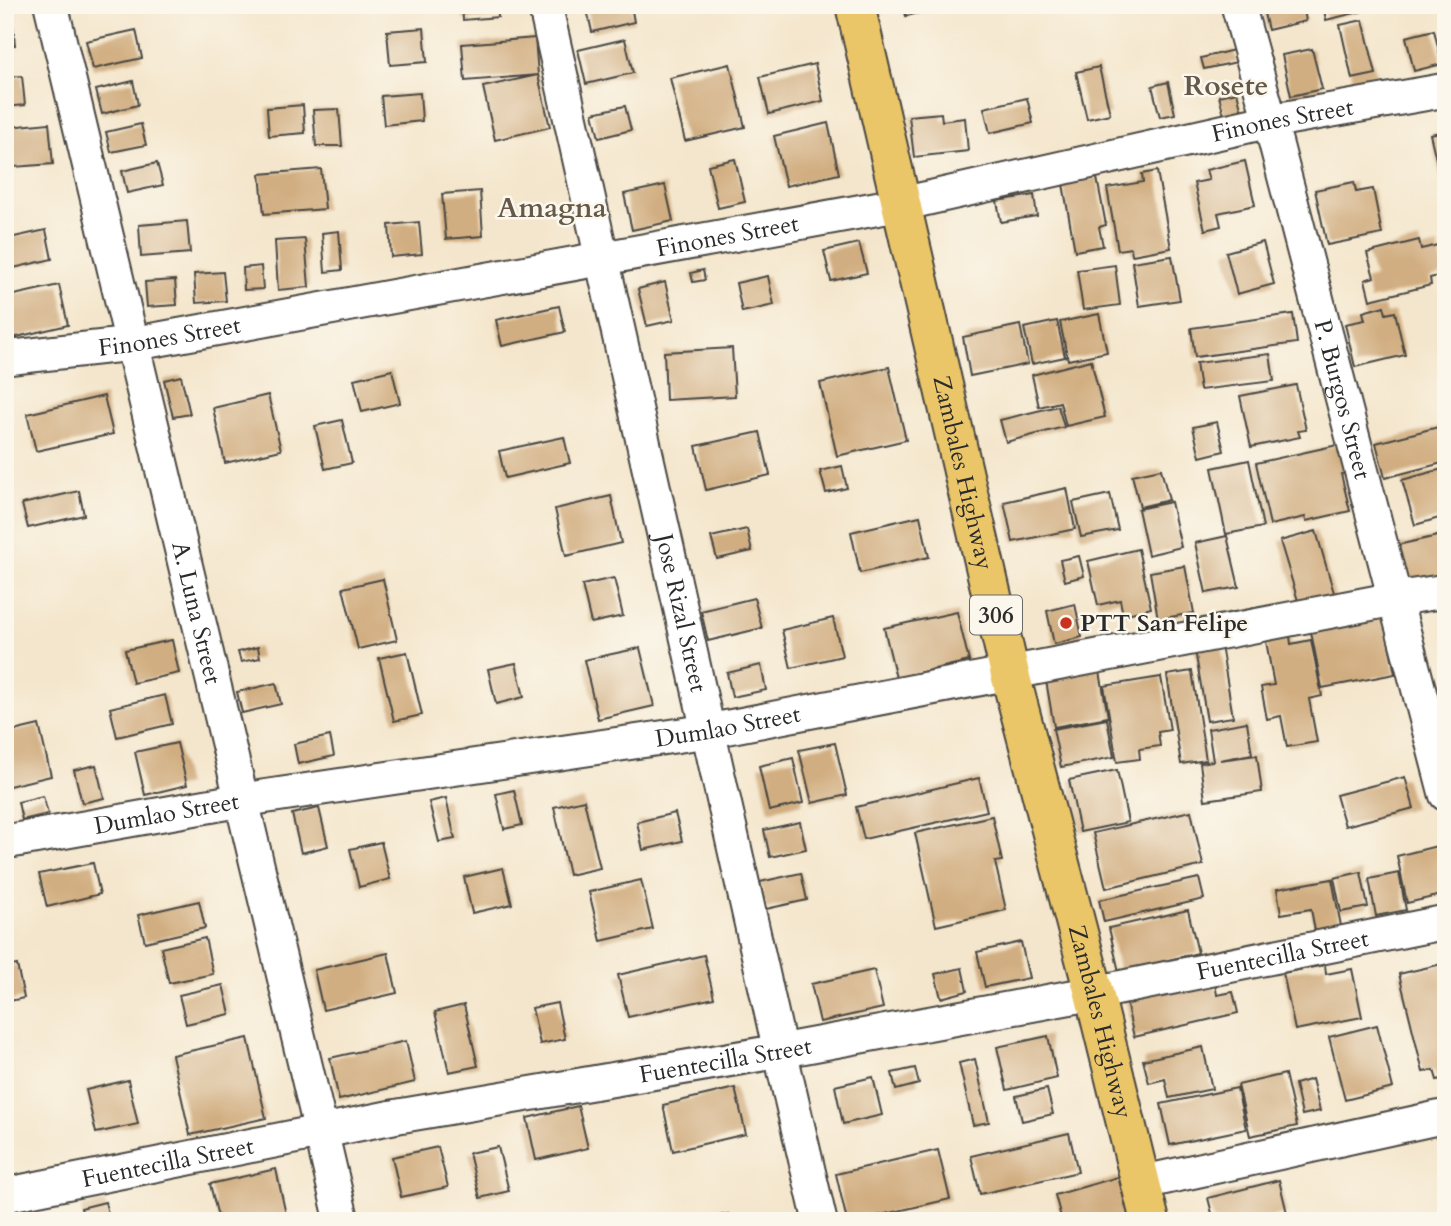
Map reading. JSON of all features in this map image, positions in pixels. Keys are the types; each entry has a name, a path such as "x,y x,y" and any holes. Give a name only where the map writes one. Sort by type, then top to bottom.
{"main road":[{"name":"Zambales Highway","path":"855,5 1010,674 1094,993 1150,1221"}],"street":[{"name":"A. Luna Street","path":"51,5 342,1221"},
{"name":"Jose Rizal Street","path":"545,5 820,1221"},
{"name":"P. Burgos Street","path":"1238,5 1446,794"},
{"name":"Finones Street","path":"5,358 132,344 902,204 1270,121 1446,90"},
{"name":"Dumlao Street","path":"5,842 242,800 708,731 1446,591"},
{"name":"Fuentecilla Street","path":"5,1195 393,1117 780,1051 1094,993 1446,922"},
{"path":"1140,1183 1446,1116"}],"building":[{"path":"5,5 11,5 15,45 5,46"},
{"path":"462,5 497,5 498,17 463,20"},
{"path":"586,5 631,5 634,22 592,32"},
{"path":"903,5 949,5 949,6 906,16"},
{"path":"1262,5 1303,5 1306,21 1268,30"},
{"path":"1323,5 1384,5 1384,6 1326,20"},
{"path":"1363,20 1376,74 1352,79 1340,25"},
{"path":"424,28 427,62 390,65 387,31"},
{"path":"136,30 142,58 93,69 86,41"},
{"path":"1434,30 1442,64 1414,71 1406,37"},
{"path":"535,38 538,75 465,81 462,44"},
{"path":"625,39 633,73 586,84 578,50"},
{"path":"1312,49 1322,89 1291,96 1282,55"},
{"path":"1234,50 1237,62 1204,69 1201,58"},
{"path":"730,64 745,127 685,141 670,78"},
{"path":"815,64 823,101 769,114 760,77"},
{"path":"1099,67 1110,114 1087,119 1076,72"},
{"path":"538,75 550,127 495,140 483,87"},
{"path":"22,76 25,105 5,107 5,77"},
{"path":"133,81 138,105 102,114 96,90"},
{"path":"1168,82 1175,114 1160,117 1152,86"},
{"path":"1237,92 1242,112 1224,115 1219,96"},
{"path":"420,93 422,121 384,125 381,96"},
{"path":"1027,98 1033,123 990,133 984,108"},
{"path":"303,105 305,133 269,136 267,108"},
{"path":"625,106 631,130 599,138 593,113"},
{"path":"339,109 342,146 316,146 313,110"},
{"path":"941,113 942,121 965,118 968,151 914,157 909,116"},
{"path":"49,123 53,164 13,167 9,127"},
{"path":"828,123 839,174 786,186 774,136"},
{"path":"141,124 146,145 111,152 106,132"},
{"path":"1446,131 1446,197 1445,197 1430,134"},
{"path":"735,159 745,202 718,208 708,165"},
{"path":"1245,161 1255,205 1218,213 1221,226 1205,230 1194,183 1209,180 1206,170"},
{"path":"157,163 163,185 127,193 122,171"},
{"path":"321,169 325,209 264,214 260,174"},
{"path":"1157,171 1171,248 1132,255 1131,248 1118,250 1107,188 1143,182 1142,174"},
{"path":"1097,178 1106,225 1099,227 1103,246 1075,251 1063,184"},
{"path":"1354,182 1356,192 1373,189 1382,234 1327,245 1315,190"},
{"path":"665,185 673,221 632,230 624,194"},
{"path":"480,191 483,236 446,239 442,194"},
{"path":"1034,195 1037,216 1001,222 997,201"},
{"path":"187,221 190,253 141,257 139,225"},
{"path":"419,222 422,254 391,257 389,225"},
{"path":"46,230 52,259 5,270 5,239"},
{"path":"339,231 342,270 325,272 322,233"},
{"path":"305,239 309,287 278,290 275,241"},
{"path":"1419,240 1421,249 1438,245 1445,274 1430,278 1431,285 1370,300 1365,280 1374,277 1367,253"},
{"path":"1263,242 1274,284 1237,294 1226,252"},
{"path":"859,243 867,273 831,281 824,251"},
{"path":"1172,256 1180,300 1139,306 1132,262"},
{"path":"1115,265 1120,305 1083,310 1077,270"},
{"path":"261,266 263,289 244,290 243,268"},
{"path":"703,270 705,280 693,282 691,273"},
{"path":"223,272 226,301 196,303 194,274"},
{"path":"768,276 774,305 742,312 736,283"},
{"path":"175,280 177,305 147,307 145,282"},
{"path":"665,282 674,320 647,326 638,289"},
{"path":"59,285 68,325 12,338 5,297"},
{"path":"559,306 565,332 502,346 496,320"},
{"path":"1384,306 1386,314 1395,312 1405,355 1355,367 1345,324 1365,320 1363,312"},
{"path":"1099,314 1107,352 1068,360 1060,322"},
{"path":"1293,314 1297,343 1195,357 1191,328"},
{"path":"1057,321 1065,357 1032,364 1024,328"},
{"path":"1020,325 1028,364 970,376 963,337"},
{"path":"732,348 735,396 666,400 664,352"},
{"path":"1270,354 1274,381 1200,390 1196,363"},
{"path":"1091,360 1105,417 1066,426 1060,402 1039,407 1032,375"},
{"path":"889,367 906,440 837,456 820,383"},
{"path":"392,370 400,403 362,412 354,379"},
{"path":"181,376 190,414 173,417 164,380"},
{"path":"1296,385 1306,430 1298,431 1300,437 1251,447 1240,396"},
{"path":"268,395 281,450 225,463 213,408"},
{"path":"104,396 113,434 36,451 27,414"},
{"path":"1058,406 1064,427 1006,442 1000,420"},
{"path":"342,420 352,463 325,469 315,426"},
{"path":"1217,422 1224,451 1200,457 1193,427"},
{"path":"1446,425 1446,462 1385,478 1376,443"},
{"path":"760,432 770,475 706,490 696,446"},
{"path":"564,437 570,463 505,478 499,451"},
{"path":"1342,444 1348,473 1341,474 1350,511 1306,521 1305,517 1270,525 1256,463"},
{"path":"1249,460 1263,527 1226,534 1212,468"},
{"path":"842,466 847,488 826,493 820,471"},
{"path":"1446,468 1446,516 1415,525 1402,480"},
{"path":"1161,469 1169,500 1140,507 1132,475"},
{"path":"1067,488 1075,529 1013,542 1004,502"},
{"path":"79,491 84,515 28,528 22,504"},
{"path":"1110,494 1118,530 1081,537 1073,502"},
{"path":"611,496 621,543 566,556 555,509"},
{"path":"1171,502 1181,547 1148,555 1138,509"},
{"path":"920,516 929,557 860,573 851,532"},
{"path":"747,529 752,551 717,559 711,537"},
{"path":"1316,531 1337,603 1302,614 1280,541"},
{"path":"1446,534 1446,578 1407,587 1398,545"},
{"path":"1227,536 1239,587 1206,593 1195,543"},
{"path":"1138,549 1151,608 1123,615 1120,600 1098,605 1088,561"},
{"path":"1079,556 1084,576 1065,581 1060,560"},
{"path":"1185,566 1194,613 1158,619 1150,572"},
{"path":"614,578 623,616 591,623 582,585"},
{"path":"383,579 397,640 358,649 343,588"},
{"path":"754,598 762,628 708,641 701,611"},
{"path":"1075,604 1082,637 1054,644 1047,611"},
{"path":"957,612 969,661 896,678 884,628"},
{"path":"833,618 842,656 791,668 782,630"},
{"path":"1384,618 1395,674 1322,688 1311,632"},
{"path":"1290,636 1291,644 1311,640 1322,696 1309,699 1317,742 1287,747 1281,716 1267,719 1261,687 1274,685 1266,641"},
{"path":"172,640 179,673 133,683 125,650"},
{"path":"1221,645 1233,717 1207,721 1195,650"},
{"path":"258,647 260,658 241,662 238,652"},
{"path":"640,648 654,706 598,719 584,660"},
{"path":"407,652 422,715 394,721 379,658"},
{"path":"516,663 524,697 496,704 488,669"},
{"path":"761,665 766,690 732,697 727,673"},
{"path":"1099,666 1108,717 1054,727 1045,675"},
{"path":"1192,671 1206,760 1181,764 1167,675"},
{"path":"1161,677 1170,730 1158,732 1160,746 1139,749 1140,759 1117,762 1104,686"},
{"path":"276,683 281,704 242,713 237,692"},
{"path":"165,695 172,724 117,737 110,708"},
{"path":"1107,719 1114,757 1061,767 1053,729"},
{"path":"1247,722 1252,754 1220,760 1257,755 1262,792 1205,800 1200,763 1213,761 1208,729"},
{"path":"39,725 51,776 5,787 5,733"},
{"path":"330,736 334,756 298,764 294,744"},
{"path":"177,743 187,785 145,795 135,752"},
{"path":"835,743 847,795 812,803 799,750"},
{"path":"793,758 803,803 769,811 759,766"},
{"path":"96,765 104,798 82,803 74,770"},
{"path":"1117,770 1128,822 1080,832 1069,780"},
{"path":"1405,777 1414,808 1345,826 1336,795"},
{"path":"979,778 987,811 864,839 856,807"},
{"path":"514,790 522,825 504,829 496,794"},
{"path":"43,796 48,814 22,820 18,802"},
{"path":"446,798 455,839 439,842 429,802"},
{"path":"584,800 600,868 569,875 554,807"},
{"path":"319,808 328,846 301,853 292,814"},
{"path":"1191,811 1203,865 1106,888 1093,833"},
{"path":"675,813 682,841 643,850 637,822"},
{"path":"992,816 1002,861 995,862 1006,910 936,926 915,833"},
{"path":"800,822 806,849 770,857 764,830"},
{"path":"381,842 390,879 359,887 350,849"},
{"path":"1437,846 1446,894 1407,903 1397,856"},
{"path":"93,863 100,894 47,907 39,874"},
{"path":"503,868 512,904 472,913 464,877"},
{"path":"1361,872 1368,907 1341,912 1334,878"},
{"path":"801,873 807,900 766,909 760,882"},
{"path":"1399,873 1406,910 1376,916 1369,879"},
{"path":"1199,878 1204,899 1104,922 1099,900"},
{"path":"1332,879 1341,926 1315,931 1311,909 1281,914 1277,889"},
{"path":"641,880 653,929 601,941 589,892"},
{"path":"199,901 205,928 145,942 138,915"},
{"path":"1188,910 1198,953 1119,972 1109,928"},
{"path":"205,938 213,974 169,983 161,948"},
{"path":"1021,942 1029,978 985,987 977,952"},
{"path":"388,953 397,993 323,1010 314,970"},
{"path":"704,955 714,998 628,1017 618,975"},
{"path":"1446,963 1446,1078 1437,1080 1434,1070 1423,1072 1399,974"},
{"path":"17,965 24,998 5,1002 5,967"},
{"path":"1325,965 1326,974 1352,969 1362,1017 1295,1030 1283,973"},
{"path":"962,968 967,991 941,998 935,974"},
{"path":"874,970 883,1008 820,1022 811,984"},
{"path":"1214,978 1217,995 1233,992 1238,1013 1134,1037 1125,998"},
{"path":"223,985 230,1014 186,1024 179,995"},
{"path":"557,1003 565,1039 540,1044 532,1008"},
{"path":"464,1005 478,1066 449,1072 435,1012"},
{"path":"1377,1025 1393,1088 1345,1100 1329,1037"},
{"path":"1048,1036 1057,1078 1007,1090 997,1047"},
{"path":"248,1038 266,1118 190,1135 172,1055"},
{"path":"406,1041 415,1082 339,1100 330,1058"},
{"path":"1203,1047 1212,1089 1169,1098 1165,1079 1149,1083 1143,1060"},
{"path":"975,1059 989,1122 973,1125 959,1063"},
{"path":"915,1068 919,1084 896,1090 892,1073"},
{"path":"1285,1074 1297,1126 1250,1136 1238,1085"},
{"path":"873,1077 882,1115 843,1124 835,1086"},
{"path":"1312,1079 1320,1111 1302,1115 1295,1084"},
{"path":"128,1080 138,1124 96,1133 86,1090"},
{"path":"735,1088 746,1134 673,1151 663,1105"},
{"path":"1237,1088 1246,1129 1170,1145 1161,1104"},
{"path":"1047,1089 1053,1114 1022,1121 1016,1096"},
{"path":"578,1106 588,1148 536,1160 527,1118"},
{"path":"1069,1133 1078,1172 980,1194 971,1156"},
{"path":"438,1147 448,1187 401,1197 392,1157"},
{"path":"498,1147 509,1191 480,1198 469,1153"},
{"path":"938,1150 950,1199 847,1221 836,1174"},
{"path":"276,1169 286,1215 259,1221 219,1221 210,1184"},
{"path":"1118,1177 1130,1221 1062,1221 1055,1195"},
{"path":"1279,1180 1287,1213 1257,1221 1214,1221 1208,1198"},
{"path":"105,1202 110,1221 84,1221 81,1208"},
{"path":"728,1214 729,1221 701,1221 701,1220"}],"place":[{"name":"PTT San Felipe","path":"1066,623"}],"district":[{"name":"Rosete","path":"1226,85"},
{"name":"Amagna","path":"552,207"}]}
